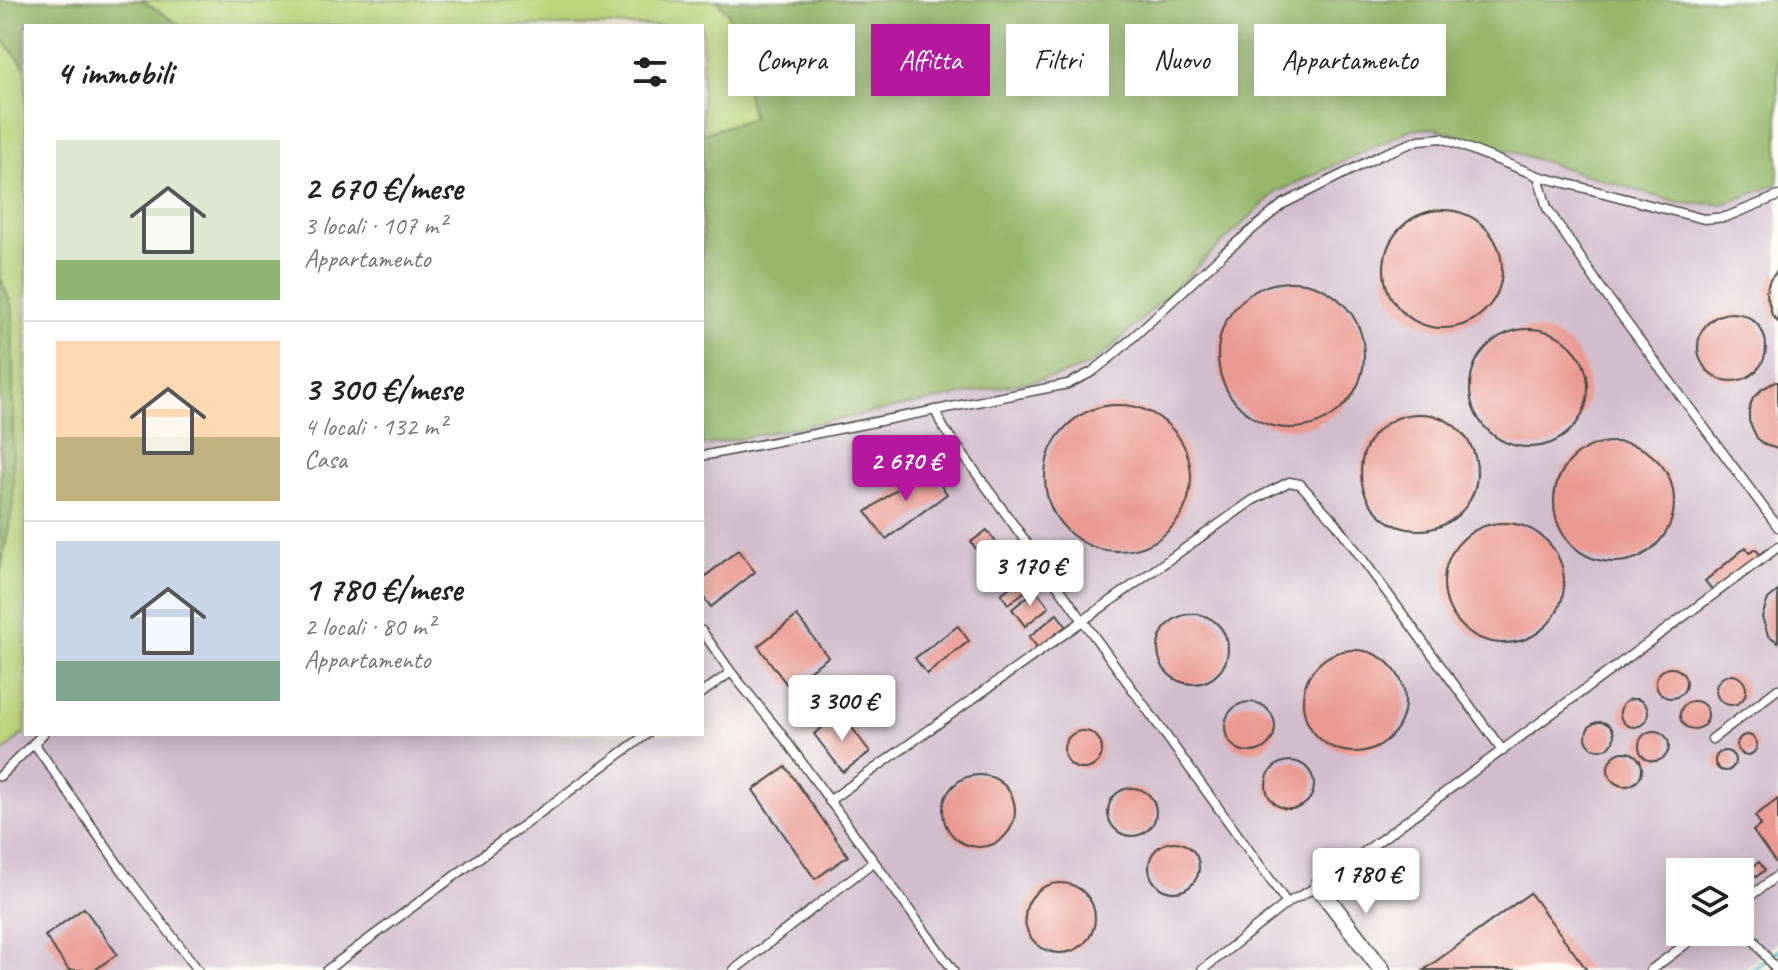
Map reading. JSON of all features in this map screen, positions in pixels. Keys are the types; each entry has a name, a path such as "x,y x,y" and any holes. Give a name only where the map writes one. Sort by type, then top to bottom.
{"street":[{"path":"1318,886 1382,970"}],"lane":[{"path":"704,456 1068,384 1092,372 1116,353 1224,253 1283,204 1381,155 1419,140 1442,138 1538,176 1704,219 1726,217 1778,196"},
{"path":"1538,176 1547,208 1603,291 1778,527"},
{"path":"935,410 943,427 1082,622 1287,903"},
{"path":"829,801 1253,500 1289,482 1300,484 1336,523 1503,751"},
{"path":"1202,970 1287,903 1318,886 1778,547"},
{"path":"704,634 779,731 953,970"},
{"path":"704,692 731,672"},
{"path":"1712,739 1778,689"},
{"path":"0,776 41,736"},
{"path":"327,970 644,736"},
{"path":"34,743 122,870 198,970"},
{"path":"734,970 873,862"},
{"path":"1754,893 1778,875"},
{"path":"1754,940 1776,970"},
{"path":"1651,970 1683,946"}],"shaded area":[{"path":"1434,128 1763,190 1778,184 1778,943 1742,970 0,970 0,755 24,733 24,736 704,736 704,446 1063,375 1089,365 1107,352 1275,193 1409,130"}],"green space":[{"path":"0,0 142,0 178,24 24,24 24,66 0,36"},
{"path":"142,0 716,0 728,12 731,24 728,24 728,96 748,96 753,118 704,133 704,24 178,24"},
{"path":"716,0 1778,0 1778,184 1724,204 1678,203 1434,128 1409,130 1275,193 1107,352 1089,365 1063,375 704,446 704,133 753,118 748,96 855,96 855,24 731,24 728,12"},
{"path":"0,36 24,66 24,733 0,755 0,574 13,503 13,310 0,276"},
{"path":"0,276 13,310 13,503 0,574"}],"building":[{"path":"1443,210 1476,220 1492,236 1502,269 1492,302 1476,318 1443,328 1410,318 1394,302 1384,269 1394,236 1410,220"},
{"path":"1778,270 1778,322 1772,315 1766,292"},
{"path":"1291,282 1319,288 1343,303 1358,327 1364,355 1358,383 1343,407 1319,422 1291,428 1263,422 1239,407 1224,383 1218,355 1224,327 1239,303 1263,288"},
{"path":"1725,313 1739,313 1751,318 1761,328 1766,347 1761,366 1751,376 1739,381 1725,381 1713,376 1703,366 1698,354 1698,340 1703,328 1713,318"},
{"path":"1529,329 1552,334 1571,346 1583,365 1588,388 1583,411 1571,430 1552,442 1529,447 1506,442 1487,430 1475,411 1470,388 1475,365 1487,346 1506,334"},
{"path":"1778,382 1778,449 1765,445 1757,438 1749,421 1753,398"},
{"path":"1118,405 1146,410 1170,426 1186,450 1191,478 1186,506 1170,530 1146,546 1118,551 1090,546 1066,530 1050,506 1045,478 1050,450 1066,426 1090,410"},
{"path":"1419,414 1441,419 1460,431 1472,450 1477,472 1472,494 1460,513 1441,525 1419,530 1397,525 1378,513 1366,494 1361,472 1366,450 1378,431 1397,419"},
{"path":"1614,442 1637,447 1656,460 1669,479 1674,502 1669,525 1656,544 1637,557 1614,562 1591,557 1572,544 1559,525 1554,502 1559,479 1572,460 1591,447"},
{"path":"927,467 947,494 886,539 866,512"},
{"path":"1504,523 1527,528 1546,541 1559,560 1564,583 1559,606 1546,625 1527,638 1504,643 1481,638 1462,625 1449,606 1444,583 1449,560 1462,541 1481,528"},
{"path":"987,530 1006,556 990,568 971,542"},
{"path":"1746,547 1750,553 1755,549 1761,555 1715,593 1705,581"},
{"path":"738,550 755,572 711,607 704,598 704,577"},
{"path":"1017,555 1024,565 998,585 990,575"},
{"path":"1028,573 1035,584 1008,604 1001,594"},
{"path":"1036,590 1049,607 1025,626 1012,609"},
{"path":"1778,591 1778,642 1768,635 1762,617 1768,599"},
{"path":"1057,614 1066,626 1038,648 1029,637"},
{"path":"1200,614 1222,629 1228,649 1226,663 1218,674 1207,682 1186,684 1168,674 1160,663 1158,642 1168,624 1179,616"},
{"path":"797,616 828,657 788,686 758,646"},
{"path":"958,626 969,641 927,674 915,658"},
{"path":"1354,650 1374,654 1390,665 1401,681 1405,701 1401,721 1390,737 1374,748 1354,752 1334,748 1318,737 1307,721 1303,701 1307,681 1318,665 1334,654"},
{"path":"1671,668 1677,669 1685,677 1685,689 1677,697 1671,698 1665,697 1657,689 1656,683 1657,677 1665,669"},
{"path":"1731,675 1742,679 1746,690 1742,701 1731,705 1720,701 1716,690 1720,679"},
{"path":"1634,699 1644,703 1648,713 1644,723 1634,727 1624,723 1620,713 1624,703"},
{"path":"1694,701 1704,705 1708,715 1704,725 1694,729 1684,725 1680,715 1684,705"},
{"path":"1250,702 1268,709 1275,727 1268,745 1250,752 1232,745 1225,727 1232,709"},
{"path":"841,713 870,752 843,772 814,734"},
{"path":"1600,722 1610,726 1614,736 1610,746 1600,750 1590,746 1586,736 1590,726"},
{"path":"1083,731 1096,737 1102,750 1096,763 1083,769 1070,763 1064,750 1070,737"},
{"path":"1654,731 1665,735 1669,746 1665,757 1654,761 1643,757 1639,746 1643,735"},
{"path":"1747,735 1754,738 1757,745 1754,752 1747,755 1740,752 1737,745 1740,738"},
{"path":"1725,751 1732,754 1735,761 1732,768 1725,771 1718,768 1715,761 1718,754"},
{"path":"1625,752 1637,757 1642,769 1637,781 1625,786 1613,781 1608,769 1613,757"},
{"path":"1290,761 1307,768 1314,785 1307,802 1290,809 1273,802 1266,785 1273,768"},
{"path":"786,767 848,856 815,879 753,790"},
{"path":"979,775 999,781 1009,791 1015,811 1009,831 999,841 979,847 959,841 949,831 943,811 949,791 959,781"},
{"path":"1132,788 1149,795 1156,812 1149,829 1132,836 1115,829 1108,812 1115,795"},
{"path":"1778,799 1778,866 1753,831 1761,825 1755,816"},
{"path":"1174,842 1191,850 1199,867 1191,884 1174,892 1157,884 1149,867 1157,850"},
{"path":"1759,862 1765,870 1756,877 1754,866"},
{"path":"1060,883 1085,893 1095,918 1085,943 1060,953 1035,943 1025,918 1035,893"},
{"path":"1530,893 1587,970 1424,970"},
{"path":"84,908 117,954 95,970 69,970 45,936"}],"waterway":[{"path":"1752,970 1778,951"}]}
